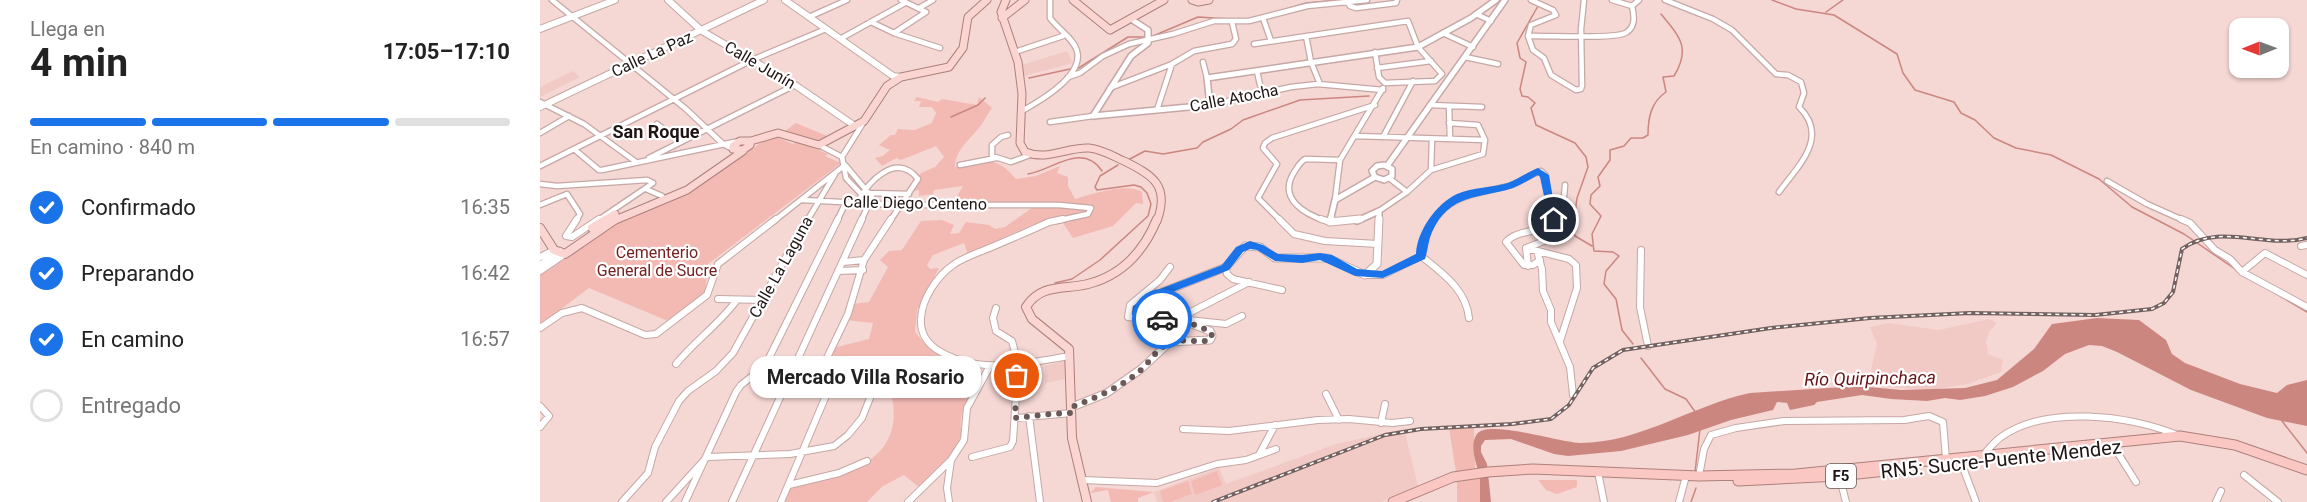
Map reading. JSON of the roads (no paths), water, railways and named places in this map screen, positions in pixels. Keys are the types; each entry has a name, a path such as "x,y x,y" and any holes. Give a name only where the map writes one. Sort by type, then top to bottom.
{"highway":[{"name":"RN5: Sucre-Puente Mendez","path":"1685,478 1838,473 1946,459 1959,460 1984,454 2180,436 2219,441 2307,470"},
{"name":"RN5: Sucre-Puente Mendez","path":"1393,502 1453,477 1505,471 1533,475 1754,481 2170,442 2214,445 2253,456 2307,476"}],"main road":[{"path":"540,29 615,0"},
{"name":"Calle Junín","path":"668,0 702,31 795,85 854,125"},
{"name":"Calle La Paz","path":"542,105 764,0"},
{"path":"785,0 897,76"},
{"path":"541,231 560,252 608,218 684,187 734,150 778,133 817,145 866,118 887,86 897,76 949,67 963,48 968,17 987,0"},
{"path":"1006,0 1002,8 1002,18 1015,52 1022,94 1020,143 1025,152 1046,158 1084,148 1098,150 1149,174 1159,183 1163,193 1163,203 1146,241 1131,263 1118,273 1090,284 1041,291 1028,301 1026,307 1028,313 1069,349 1072,438 1087,502"},
{"path":"1002,18 1025,0"},
{"path":"1073,0 1110,30 1164,0"},
{"path":"1192,0 1198,3 1209,0"},
{"path":"734,150 733,146 740,141 748,145"},
{"path":"608,218 687,190 748,145"}],"street":[{"path":"552,0 674,99 723,144 734,150"},
{"path":"809,17 847,0"},
{"path":"919,8 933,0"},
{"path":"1022,111 1053,92 1075,66 1077,51 1050,18 1050,0"},
{"path":"1068,77 1080,73 1117,48 1215,21 1263,18 1307,6 1367,0"},
{"path":"1347,1 1350,6 1356,8 1396,3 1397,0"},
{"path":"1207,78 1418,47 1476,14 1495,0 1504,2 1387,166"},
{"path":"1531,0 1553,10 1556,15 1531,25 1528,36 1530,45 1544,58 1551,75 1576,90 1581,89 1582,86 1581,35 1584,0"},
{"path":"1612,0 1632,6"},
{"path":"1528,36 1581,35 1606,39 1624,34 1630,30 1632,6 1639,0"},
{"path":"1665,0 1713,19 1732,30 1776,74 1788,75 1801,82 1804,93 1799,107 1810,120 1813,132 1811,145 1779,192"},
{"path":"840,39 903,1 927,12 894,33"},
{"path":"1476,14 1491,21"},
{"path":"1263,18 1270,41"},
{"path":"1093,116 1131,56 1144,47 1149,38 1148,30 1131,19"},
{"path":"1110,88 1172,65 1194,51 1235,42 1232,21"},
{"path":"1254,44 1408,21 1418,47 1442,74"},
{"path":"871,22 894,33 940,48"},
{"path":"540,166 752,60 826,29"},
{"path":"1443,33 1473,47"},
{"path":"1015,52 1063,36"},
{"path":"1306,36 1311,62 1320,84"},
{"path":"1375,52 1379,77 1385,83 1434,81 1444,87"},
{"path":"1465,57 1498,64"},
{"path":"1377,68 1431,61"},
{"path":"1203,62 1210,105"},
{"path":"1157,110 1172,65"},
{"path":"1257,71 1260,85"},
{"path":"1434,81 1442,74 1455,73"},
{"path":"1383,137 1413,81"},
{"path":"1330,222 1340,160 1375,105 1385,83"},
{"name":"Calle Atocha","path":"1050,122 1210,105 1241,100 1251,95 1281,89 1320,84 1350,85 1383,90"},
{"path":"643,161 795,85"},
{"path":"542,105 569,116 636,162"},
{"path":"1375,105 1272,138 1265,143 1263,148 1276,160 1277,164 1258,198 1294,234 1325,241 1378,244"},
{"path":"1430,105 1482,107"},
{"path":"1449,106 1450,139"},
{"path":"540,133 569,116"},
{"path":"842,157 866,118"},
{"path":"1340,160 1305,159 1300,162 1288,183 1288,192 1308,215 1330,222 1356,221 1379,211 1407,192 1431,170 1483,154 1485,140 1478,124 1449,123"},
{"path":"657,124 669,134"},
{"path":"996,158 992,156 992,145 1001,137 1008,135"},
{"path":"1355,136 1485,140"},
{"path":"1431,170 1432,139"},
{"path":"574,149 598,170 740,141"},
{"path":"817,145 842,157 846,178 866,196"},
{"path":"960,165 996,158 1012,162 1030,155"},
{"path":"540,328 562,313 582,309 645,335 656,334 707,295 718,264 845,165"},
{"path":"1387,166 1394,171 1389,178 1384,180 1375,177 1372,173 1374,168 1387,166"},
{"path":"732,502 843,262 869,182 887,171 907,167 918,179 864,260 863,270 823,366 796,388 784,390"},
{"path":"1421,256 1429,228 1444,207 1461,196 1511,185 1541,171 1545,175 1554,220 1540,230 1511,236 1506,242 1524,265 1528,266"},
{"name":"Calle La Laguna","path":"622,502 648,473 651,456 679,401 726,361 835,174"},
{"path":"1335,200 1375,177"},
{"path":"1389,178 1407,192"},
{"path":"540,183 550,186 652,181 646,189 608,218 568,238 566,236 580,214 567,194 540,205"},
{"path":"2107,181 2147,204 2190,223 2215,250 2230,259 2242,272 2307,307"},
{"path":"1526,248 1534,243 1551,240 1561,232 1565,184"},
{"path":"550,186 555,193"},
{"path":"646,189 662,196"},
{"path":"857,202 866,196 909,194"},
{"name":"Calle Diego Centeno","path":"802,200 857,202 866,196 900,205 1091,208 1088,214 1060,218 1043,224 955,263 944,271 933,287 919,315 922,335 938,350 951,358 990,366"},
{"path":"685,502 741,385 765,366 846,202"},
{"path":"1365,274 1377,264 1379,211"},
{"path":"595,214 608,218"},
{"path":"1144,319 1137,314 1137,309 1163,292 1226,267 1240,249 1250,245 1260,247 1275,258 1328,258 1355,272 1365,274 1383,275 1421,256"},
{"path":"1526,248 1569,259 1576,265 1577,288 1560,341"},
{"path":"1526,248 1528,266"},
{"path":"1641,250 1640,307 1648,346"},
{"path":"1537,251 1543,291 1551,310 1554,329 1570,367 1573,395"},
{"path":"540,257 560,252"},
{"path":"540,265 560,252"},
{"path":"540,271 560,252"},
{"path":"2242,272 2265,253 2307,275"},
{"path":"1421,256 1462,294 1469,311 1469,318"},
{"path":"843,262 864,260"},
{"path":"1528,266 1540,260"},
{"path":"1170,267 1160,280 1130,305 1128,317 1226,324 1242,316"},
{"path":"1226,267 1227,274 1233,279 1282,290"},
{"path":"838,271 863,270"},
{"path":"1191,312 1249,282"},
{"path":"718,299 763,300"},
{"path":"676,364 692,344 728,312 737,300"},
{"path":"972,457 1010,447 1013,441 1018,364 1012,341 996,331 993,318 996,308"},
{"path":"1015,418 1072,410 1107,393 1141,369 1170,342 1210,340 1212,336 1210,331 1182,320"},
{"path":"908,502 951,460 964,440 967,408 990,366 1071,356"},
{"path":"666,502 707,457 803,452 833,446 844,439 864,417 869,392 864,384 823,366 794,368"},
{"path":"781,502 836,372"},
{"path":"1326,394 1339,420"},
{"path":"1381,423 1385,404"},
{"path":"540,406 549,416 540,427"},
{"path":"1700,476 1704,449 1711,435 1738,426 1803,418 1906,420 1930,414 1943,422 1946,459"},
{"path":"1029,416 1040,502"},
{"path":"1984,454 2002,437 2042,422 2116,417 2152,424 2180,436"},
{"path":"1183,429 1229,431 1339,420 1381,423 1410,421"},
{"path":"1259,455 1275,425"},
{"path":"2114,447 2136,482"},
{"path":"1082,480 1157,483 1217,464 1246,460 1276,448"},
{"path":"789,485 838,473 867,460"},
{"path":"950,502 947,488 951,460"},
{"path":"1959,460 1976,502"},
{"path":"1838,473 1846,502"},
{"path":"1598,475 1604,502"},
{"path":"2244,475 2278,502"},
{"path":"1679,502 1685,478"},
{"path":"2216,502 2221,491"}],"waterway":[{"path":"1273,13 1306,3 1339,0"},
{"path":"1772,0 1796,9 1834,15 1897,54 1903,73 1915,90 1954,102 1961,113 1975,120 1994,138 2016,148 2051,155 2099,179 2132,207 2184,234 2238,271"},
{"path":"1826,12 1843,0"},
{"path":"1538,6 1517,43 1520,58 1526,62 1520,89 1522,96 1528,97 1535,103 1531,108 1536,125 1575,143 1586,157 1588,167 1577,198 1573,228 1575,236 1592,246"},
{"path":"1633,344 1622,330 1616,299 1604,284 1606,271 1619,256 1613,252 1594,251 1592,234 1601,216 1590,204 1591,195 1600,186 1598,177 1610,160 1610,150 1624,146 1631,138 1643,138 1648,135 1651,111 1666,92 1663,77 1674,76 1682,58 1678,36 1661,14"},
{"path":"1153,36 1198,17 1230,19"},
{"path":"1077,69 1128,37 1145,37"},
{"path":"1029,78 1070,69"},
{"path":"1128,160 1145,151 1163,154 1197,148 1203,142 1231,129 1243,120 1300,100 1369,96"},
{"path":"951,117 978,105 985,98"},
{"path":"1028,174 1076,158 1085,158 1094,162 1102,171"},
{"path":"1055,283 1072,279 1100,260 1148,216 1151,204 1147,193 1141,187 1134,185 1097,190 1095,187 1100,176 1118,165"},
{"path":"2275,293 2307,312"},
{"path":"1641,358 1665,389 1686,399 1696,413"},
{"path":"2282,421 2307,453"},
{"path":"1695,472 1700,429"},
{"path":"1691,502 1696,488"}],"railway":[{"path":"1213,502 1385,435 1421,429 1512,424 1551,419 1569,405 1593,368 1623,350 1771,328 1870,318 1970,313 2095,315 2152,309 2164,303 2173,292 2182,249 2197,241 2212,237 2275,241 2307,238"}],"place":[{"name":"Mercado Villa Rosario","path":"1017,376"}],"district":[{"name":"San Roque","path":"656,131"}],"park label":[{"name":"Cementerio General de Sucre","path":"657,261"}],"water label":[{"name":"Río Quirpinchaca","path":"1870,378"}]}
